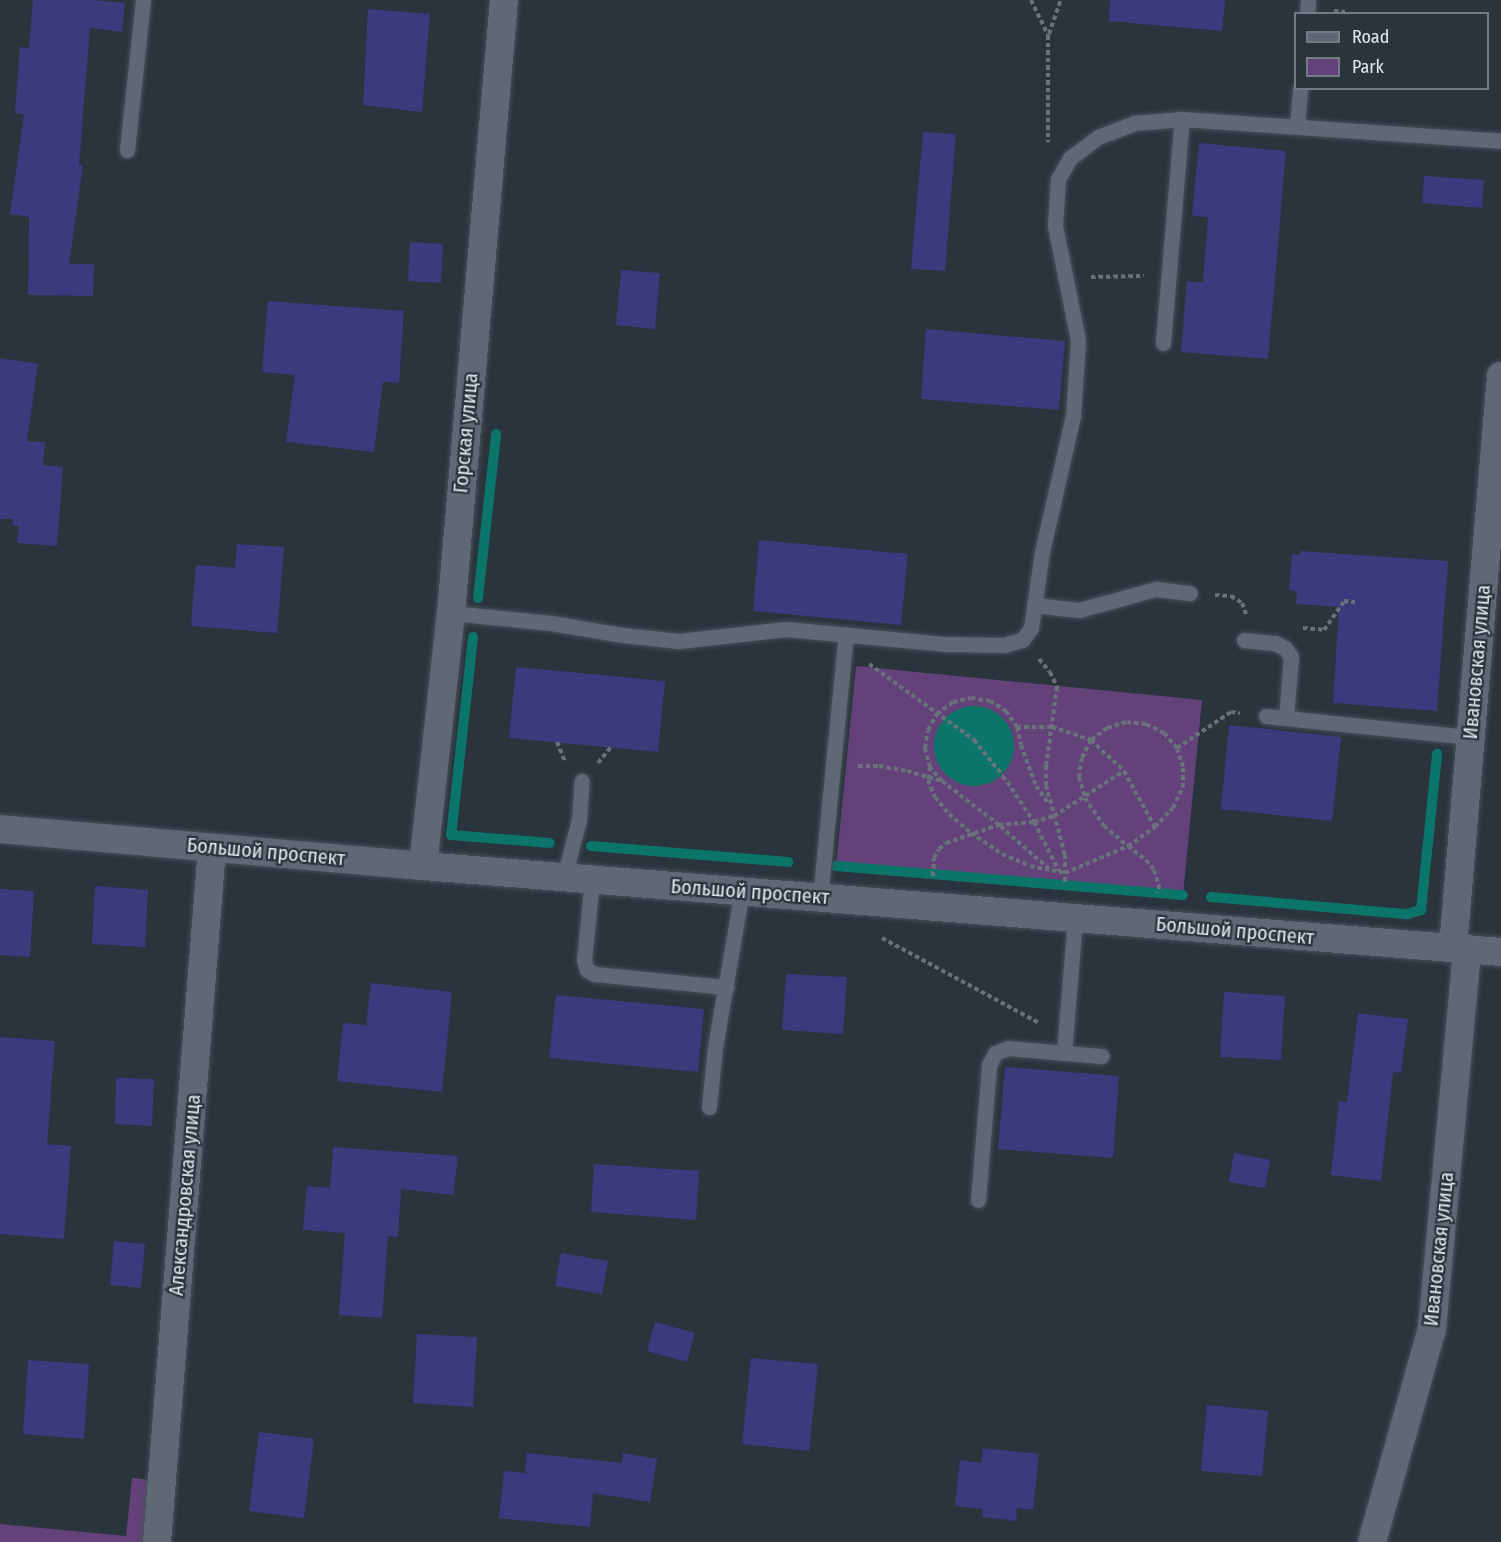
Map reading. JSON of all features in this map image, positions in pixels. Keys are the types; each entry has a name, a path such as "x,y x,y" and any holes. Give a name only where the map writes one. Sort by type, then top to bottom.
{"street":[{"name":"Горская улица","path":"423,866 451,613 504,0"},
{"name":"Ивановская улица","path":"1372,1542 1432,1329 1460,949 1470,737 1501,376"},
{"name":"Большой проспект","path":"0,829 578,879 1501,952"},
{"name":"Александровская улица","path":"157,1542 212,848"}],"lane":[{"path":"127,150 143,0"},
{"path":"1297,126 1300,90"},
{"path":"451,613 551,623 623,635 679,641 786,628 845,640 1004,645 1022,640 1031,628 1042,552 1073,416 1078,340 1055,226 1058,179 1070,158 1098,136 1135,123 1182,119 1501,141"},
{"path":"1163,343 1182,119"},
{"path":"1034,605 1079,610 1156,589 1190,592"},
{"path":"820,898 845,640"},
{"path":"1244,640 1275,643 1285,648 1291,657 1286,718"},
{"path":"1266,716 1470,737"},
{"path":"582,781 578,879 584,960 587,970 595,974 726,987"},
{"path":"709,1107 715,1047 742,891"},
{"path":"1064,1045 1075,918"},
{"path":"978,1200 989,1065 995,1053 1008,1048 1064,1045 1102,1056"}],"path":[{"path":"1031,0 1048,34"},
{"path":"1058,179 1048,150 1048,34 1061,0"},
{"path":"1066,280 1117,274 1168,276"},
{"path":"1190,592 1231,596 1242,603 1246,615 1244,640"},
{"path":"1301,628 1324,630 1344,601 1354,602"},
{"path":"845,640 974,740 1003,776 1034,822 1060,872"},
{"path":"1022,640 1050,672 1057,687 1046,766 1049,804"},
{"path":"972,698 990,701 1006,711 1017,727 1021,746 1036,786 1049,804 1054,816 1065,855 1065,875 1030,866 1002,854 971,833 949,814 935,797 928,780 930,766 926,748 928,730 938,714 953,702 972,698"},
{"path":"1177,748 1231,712 1266,716"},
{"path":"1065,875 1128,846 1155,827 1173,808 1183,787 1184,767 1177,748 1164,733 1146,724 1126,722 1107,728 1091,740 1082,758 1079,777 1085,798 1104,825 1128,846 1146,860 1159,885"},
{"path":"1017,727 1052,727 1091,740 1124,771 1155,827"},
{"path":"852,766 879,766 907,771 928,780 942,781"},
{"path":"930,766 942,781 999,825 1049,870"},
{"path":"934,858 946,843 971,833 999,825 1034,822 1054,816 1124,771"},
{"path":"879,936 1064,1045"}],"green space":[{"path":"856,666 1202,700 1183,895 836,866"},
{"path":"132,1478 151,1480 147,1542 0,1542 0,1524 126,1536"}],"shaded area":[{"path":"966,706 982,706 1003,717 1014,738 1014,754 1003,775 982,786 966,786 952,780 940,768 934,754 934,738 940,724 952,712"}],"building":[{"path":"33,0 93,0 125,3 122,32 90,28 79,165 83,165 69,264 94,264 93,296 28,295 29,217 10,214 24,114 15,113 20,47 29,48"},
{"path":"1110,0 1225,0 1222,31 1109,21"},
{"path":"368,9 430,14 422,112 363,105"},
{"path":"923,132 956,134 945,271 911,269"},
{"path":"1199,143 1286,151 1268,359 1181,352 1187,281 1203,283 1208,217 1192,216"},
{"path":"1424,176 1484,180 1482,208 1422,203"},
{"path":"410,242 443,244 441,283 408,281"},
{"path":"621,270 660,273 655,329 616,325"},
{"path":"268,301 404,311 399,383 383,382 374,452 286,442 295,375 262,372"},
{"path":"926,329 1065,341 1059,410 921,399"},
{"path":"0,358 38,364 27,441 45,442 43,465 63,467 57,546 17,543 19,526 12,525 13,519 0,519"},
{"path":"759,540 908,554 901,625 753,611"},
{"path":"237,544 284,547 277,633 191,626 196,565 235,568"},
{"path":"1300,551 1448,561 1437,711 1333,703 1339,607 1296,604 1297,591 1289,590 1292,554 1300,555"},
{"path":"516,667 665,681 658,752 509,738"},
{"path":"1229,725 1341,737 1332,821 1221,809"},
{"path":"95,886 148,890 145,947 92,944"},
{"path":"0,889 34,891 30,957 0,955"},
{"path":"786,974 847,977 843,1034 782,1030"},
{"path":"371,983 452,992 442,1092 337,1081 343,1023 366,1025"},
{"path":"1224,992 1285,996 1281,1060 1220,1057"},
{"path":"556,995 704,1009 698,1072 549,1058"},
{"path":"1358,1013 1408,1019 1401,1073 1393,1072 1381,1181 1331,1175 1339,1101 1347,1102"},
{"path":"0,1037 55,1041 47,1144 71,1146 64,1239 0,1234"},
{"path":"1005,1067 1119,1076 1113,1158 998,1149"},
{"path":"116,1078 154,1079 152,1126 115,1124"},
{"path":"333,1147 458,1156 453,1195 401,1189 398,1237 388,1236 382,1318 339,1315 345,1233 303,1230 307,1186 330,1188"},
{"path":"1234,1153 1270,1160 1265,1188 1229,1182"},
{"path":"594,1164 699,1171 696,1220 591,1212"},
{"path":"114,1241 145,1244 141,1288 110,1285"},
{"path":"561,1253 608,1261 602,1294 555,1286"},
{"path":"655,1322 695,1333 687,1362 647,1351"},
{"path":"417,1334 477,1337 473,1407 413,1403"},
{"path":"751,1358 818,1364 809,1451 742,1444"},
{"path":"28,1360 89,1364 84,1439 23,1434"},
{"path":"1207,1405 1268,1411 1262,1476 1201,1471"},
{"path":"259,1432 314,1439 304,1518 249,1511"},
{"path":"983,1448 1039,1454 1033,1510 1017,1508 1016,1521 982,1517 983,1509 955,1506 960,1460 981,1463"},
{"path":"527,1453 622,1463 623,1453 657,1459 650,1502 593,1493 590,1527 499,1518 504,1471 525,1473"}],"waterway":[{"path":"478,598 496,434"},
{"path":"473,637 451,835 550,843"},
{"path":"1211,897 1407,914 1421,910 1437,754"},
{"path":"591,846 788,862"},
{"path":"836,866 1183,895"}]}
